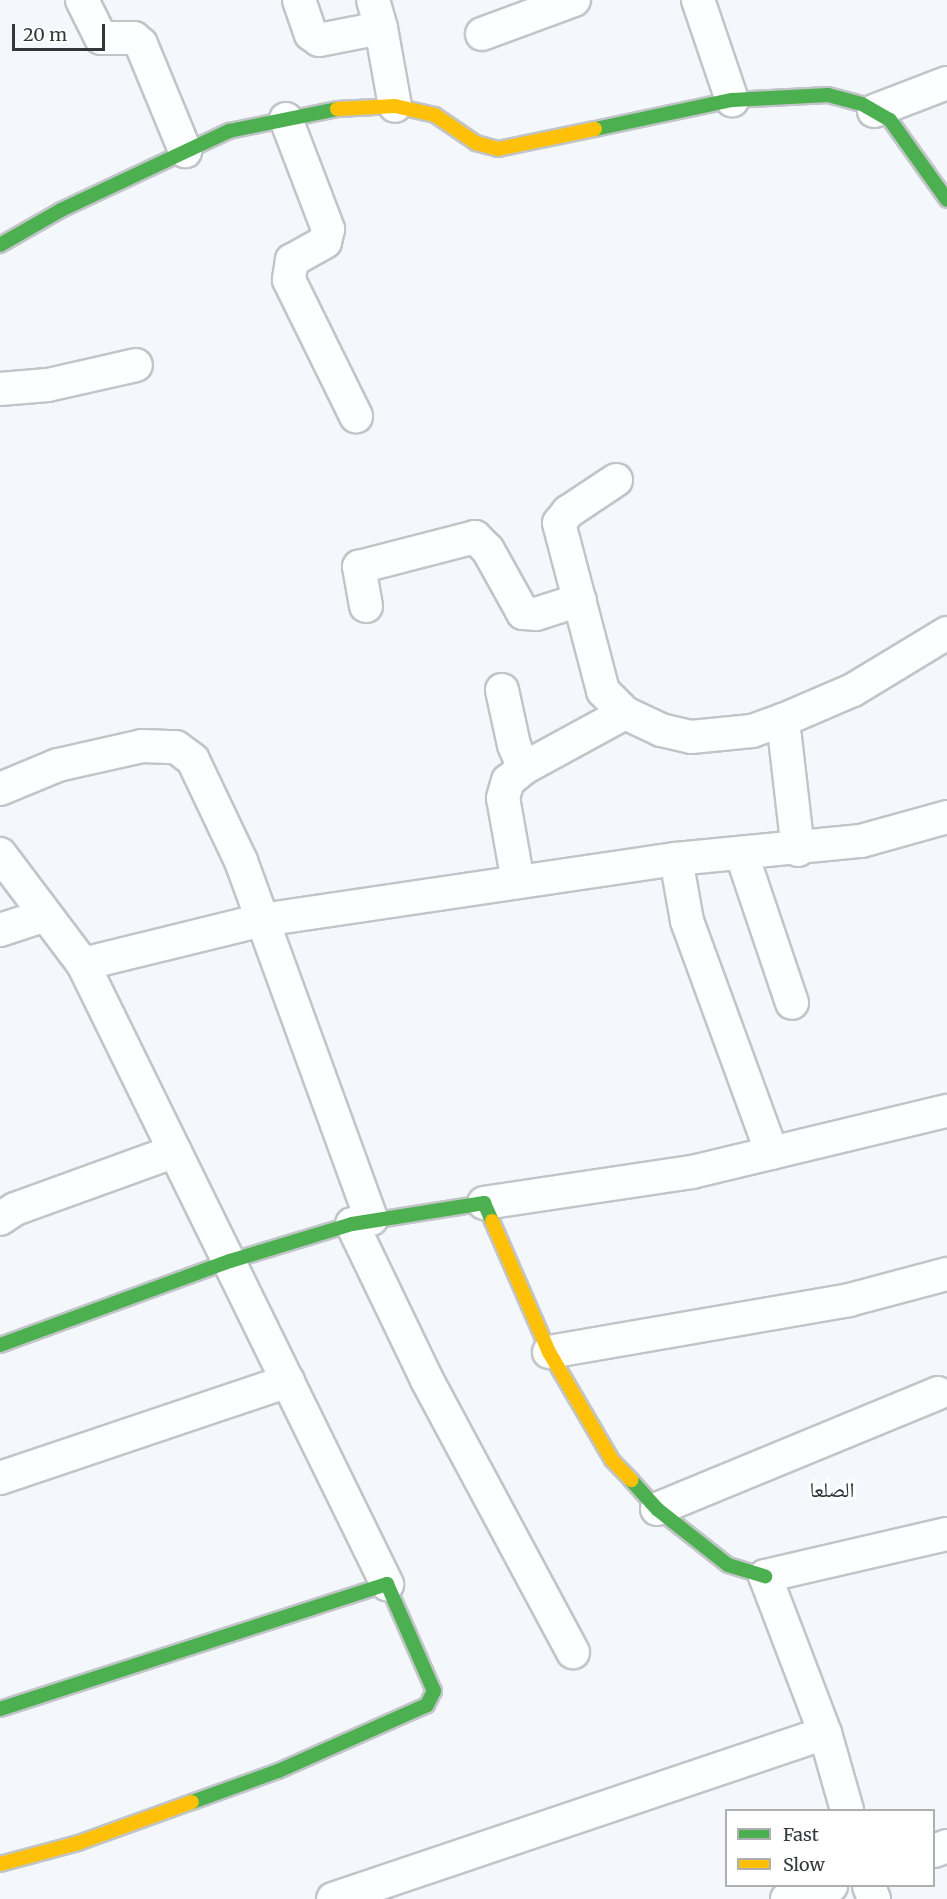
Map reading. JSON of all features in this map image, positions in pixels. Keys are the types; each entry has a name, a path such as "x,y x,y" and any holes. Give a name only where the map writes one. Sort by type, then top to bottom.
{"street":[{"path":"82,0 101,39 134,38 141,44 185,151"},
{"path":"299,0 311,34 319,40 377,14 395,106"},
{"path":"482,34 574,0"},
{"path":"698,0 732,100"},
{"path":"874,111 947,83"},
{"path":"0,245 229,131 325,110 395,106 435,115 476,143 498,149 732,100 828,95 874,111 890,120 922,159 947,200"},
{"path":"286,118 328,229 325,242 292,260 289,280 357,416"},
{"path":"0,389 48,385 136,365"},
{"path":"616,480 568,512 559,523 603,691 625,713 661,730 692,737 752,731 853,690 947,633"},
{"path":"366,606 359,567 475,537 488,550 523,613 536,614 580,600"},
{"path":"502,690 514,745 524,768"},
{"path":"518,882 503,798 508,781 524,768 625,713"},
{"path":"783,720 798,850"},
{"path":"0,789 58,765 114,750 142,746 184,751 193,760 241,861 361,1221 427,1380 573,1652"},
{"path":"83,964 262,920 676,859 798,850 861,841 947,817"},
{"path":"0,854 83,964 387,1584 434,1691 427,1705 278,1771 78,1843 0,1864"},
{"path":"742,855 792,1003"},
{"path":"676,859 687,921 772,1153"},
{"path":"0,930 46,915"},
{"path":"0,1345 230,1261 361,1221 692,1172 947,1111"},
{"path":"0,1219 15,1209 175,1151"},
{"path":"484,1203 549,1352 612,1460 657,1509 728,1565 765,1576 947,1534"},
{"path":"549,1352 849,1300 947,1274"},
{"path":"0,1478 288,1381"},
{"path":"657,1509 938,1393"},
{"path":"765,1576 825,1733 847,1809"},
{"path":"0,1709 387,1584"},
{"path":"333,1899 825,1733"},
{"path":"787,1899 828,1887"}],"traffic: fast":[{"path":"595,129 732,100 828,95 862,104 890,120 947,200"},
{"path":"0,245 61,210 229,131 337,109"},
{"path":"0,1345 230,1261 352,1224 484,1203 492,1221"},
{"path":"631,1480 657,1509 728,1565 765,1576"},
{"path":"0,1709 387,1584 434,1691 427,1705 278,1771 192,1802"}],"traffic: slow":[{"path":"337,109 395,106 435,115 476,143 498,149 595,129"},
{"path":"492,1221 549,1352 612,1460 631,1480"},
{"path":"0,1864 78,1843 192,1802"}],"district":[{"name":"الصلعا","path":"832,1490"}]}
